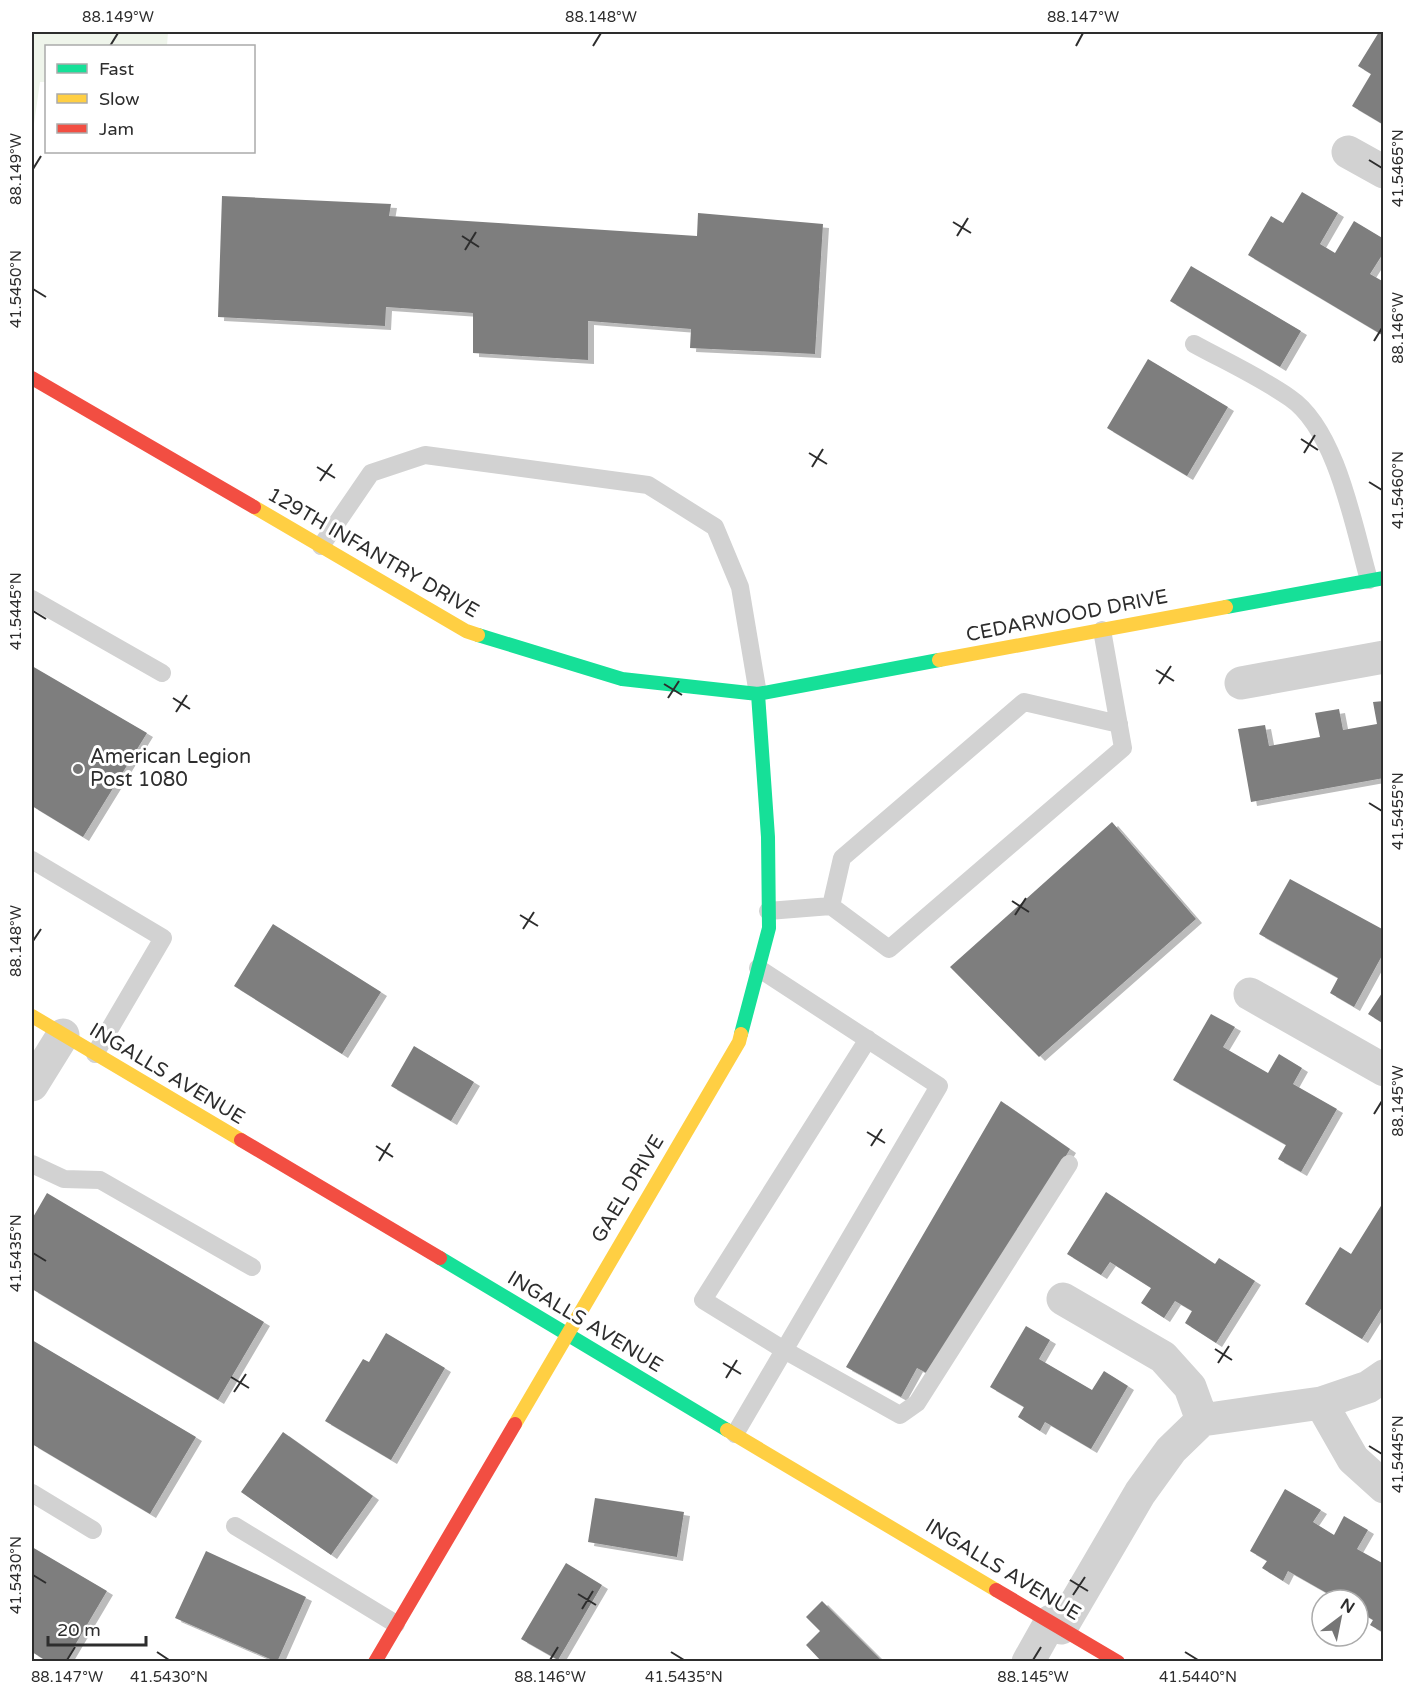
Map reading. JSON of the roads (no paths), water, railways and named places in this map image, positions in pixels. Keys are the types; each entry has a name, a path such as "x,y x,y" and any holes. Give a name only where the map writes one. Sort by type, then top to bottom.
{"street":[{"path":"1348,152 1383,172"},
{"name":"129TH INFANTRY DRIVE","path":"32,378 466,631 622,679 758,694"},
{"name":"CEDARWOOD DRIVE","path":"758,694 1376,579"},
{"path":"1241,683 1383,657"},
{"name":"GAEL DRIVE","path":"375,1662 565,1334 739,1042 769,928 768,837 758,694"},
{"path":"1250,994 1383,1070"},
{"name":"INGALLS AVENUE","path":"32,1016 1118,1662"},
{"path":"32,1085 63,1035"},
{"path":"1063,1299 1163,1358 1190,1387 1202,1420"},
{"path":"1028,1662 1056,1624 1140,1493 1172,1450 1202,1420 1321,1403 1368,1387 1383,1377"},
{"path":"1321,1403 1353,1459 1383,1486"}],"lane":[{"path":"1194,344 1292,399 1326,439 1376,579"},
{"path":"321,546 371,473 425,455 648,485 715,527 740,587 758,694"},
{"path":"32,599 162,673"},
{"path":"768,911 831,906 889,949 1123,748 1102,630"},
{"path":"831,906 842,858 1024,702 1119,724"},
{"path":"32,860 163,938 95,1054"},
{"path":"735,1434 939,1086 758,968"},
{"path":"868,1039 703,1300 784,1350 900,1415 917,1403 1069,1164"},
{"path":"32,1164 64,1179 100,1180 252,1267"},
{"path":"32,1493 93,1530"},
{"path":"235,1526 396,1624"}],"place":[{"name":"American Legion Post 1080","path":"78,769"}]}
